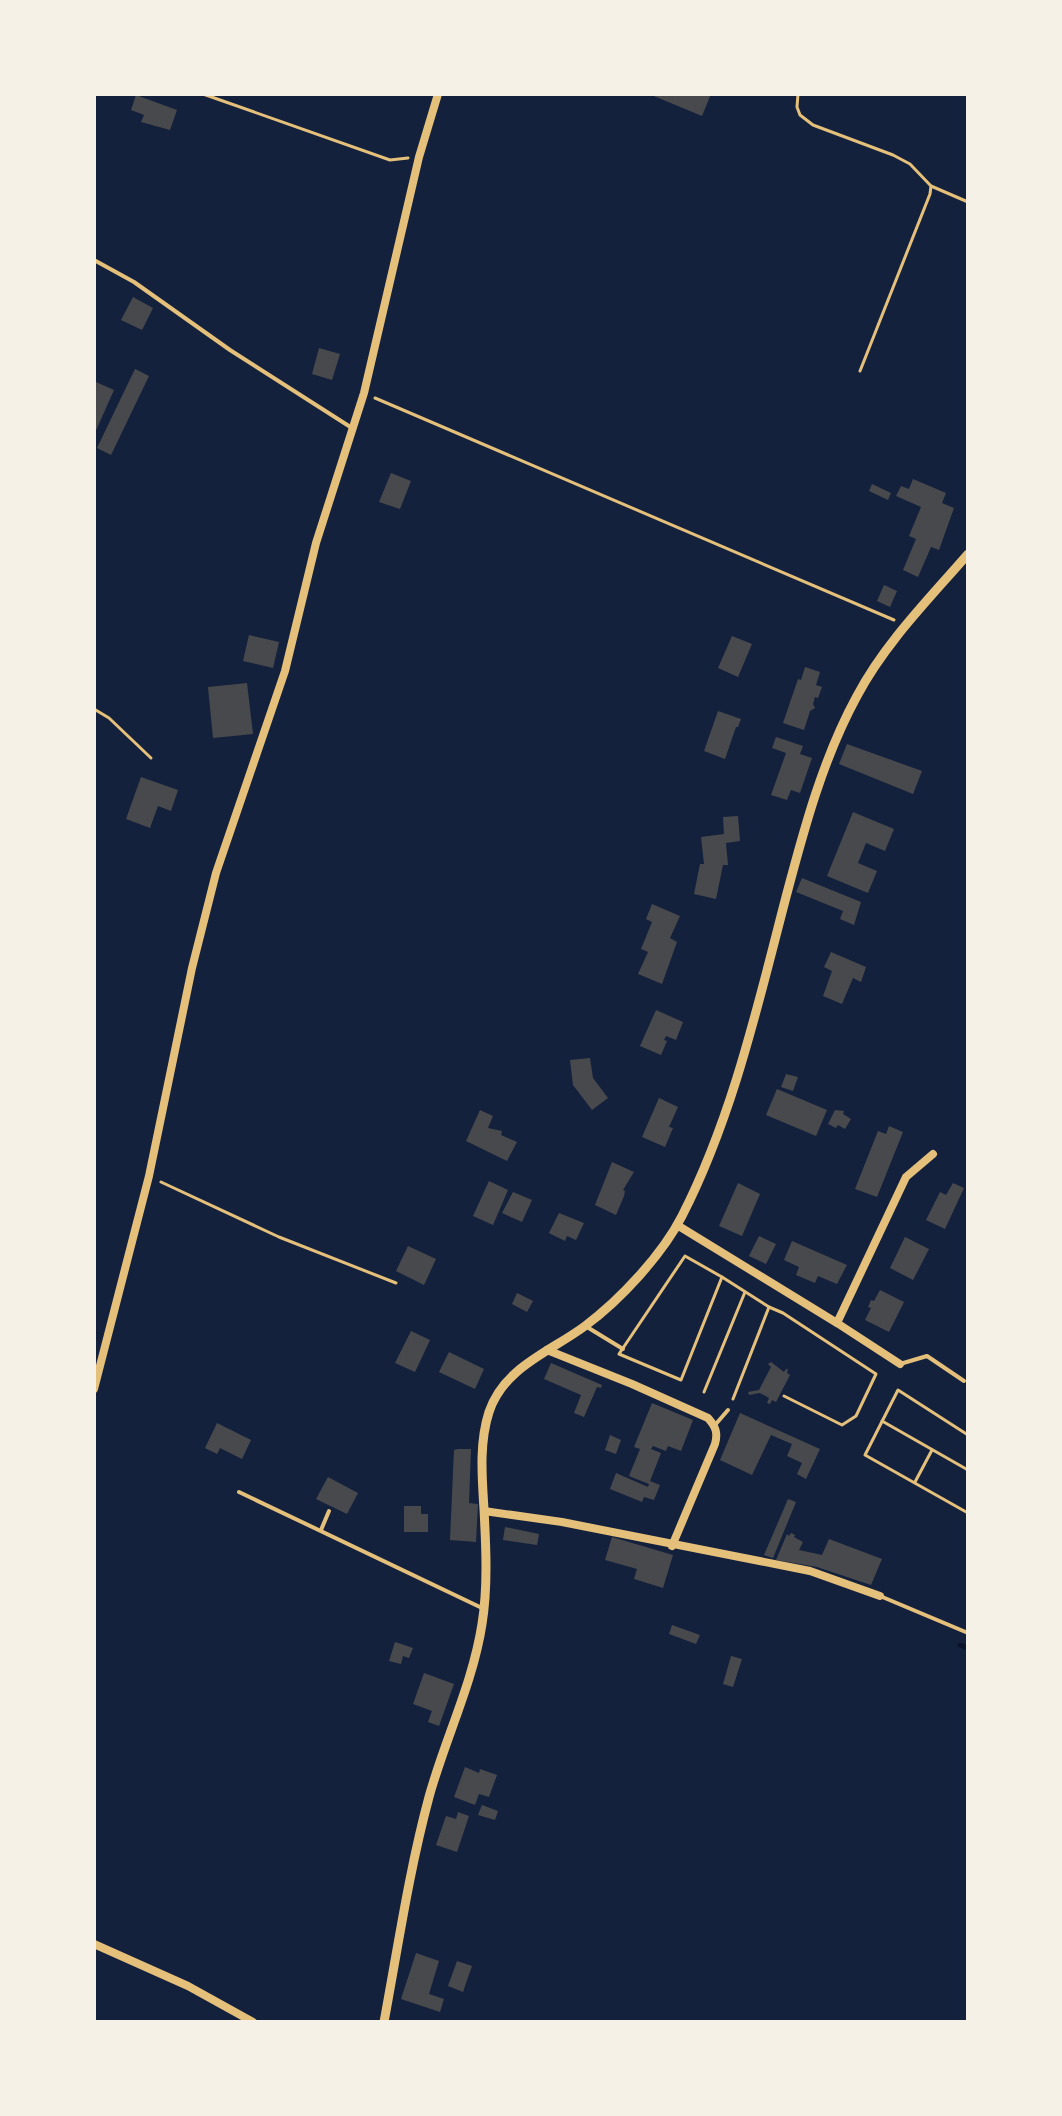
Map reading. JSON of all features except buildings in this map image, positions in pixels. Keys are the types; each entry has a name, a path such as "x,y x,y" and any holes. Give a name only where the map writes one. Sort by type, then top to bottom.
{"street":[{"path":"94,1389 149,1176 192,968 216,873 285,671 316,543 364,393 419,157 438,94"},
{"path":"384,2022 414,1855 480,1637 484,1609 481,1468 485,1424 491,1406 512,1374 585,1326 632,1284 677,1225 701,1176 742,1063 804,830 834,746 865,680 906,625 968,554"},
{"path":"837,1323 906,1177 933,1154"},
{"path":"677,1225 900,1364"},
{"path":"547,1350 658,1395 708,1418 715,1425 715,1444 672,1546"},
{"path":"484,1511 562,1522 810,1571 880,1596"},
{"path":"94,1944 188,1986 253,2022"}],"lane":[{"path":"94,260 134,282 230,350 352,428"},
{"path":"585,1326 623,1349"},
{"path":"900,1364 927,1356 964,1381"},
{"path":"715,1425 728,1410"},
{"path":"239,1492 484,1609"},
{"path":"321,1530 329,1511"},
{"path":"880,1596 968,1633"}],"path":[{"path":"203,94 390,160 419,157"},
{"path":"798,94 800,115 813,125 893,155 910,164 931,186 968,202"},
{"path":"860,371 931,186"},
{"path":"364,393 906,625"},
{"path":"94,709 109,718 151,758"},
{"path":"149,1176 279,1237 396,1283"},
{"path":"722,1277 681,1380 619,1354 685,1256 722,1277 746,1291 769,1307 783,1313 876,1374 856,1416 842,1425 784,1396"},
{"path":"704,1392 746,1291"},
{"path":"728,1410 769,1307"},
{"path":"968,1435 898,1390 865,1455 968,1513"},
{"path":"882,1421 968,1470"},
{"path":"915,1483 932,1450"}],"waterway":[{"path":"960,1645 968,1648"}]}
